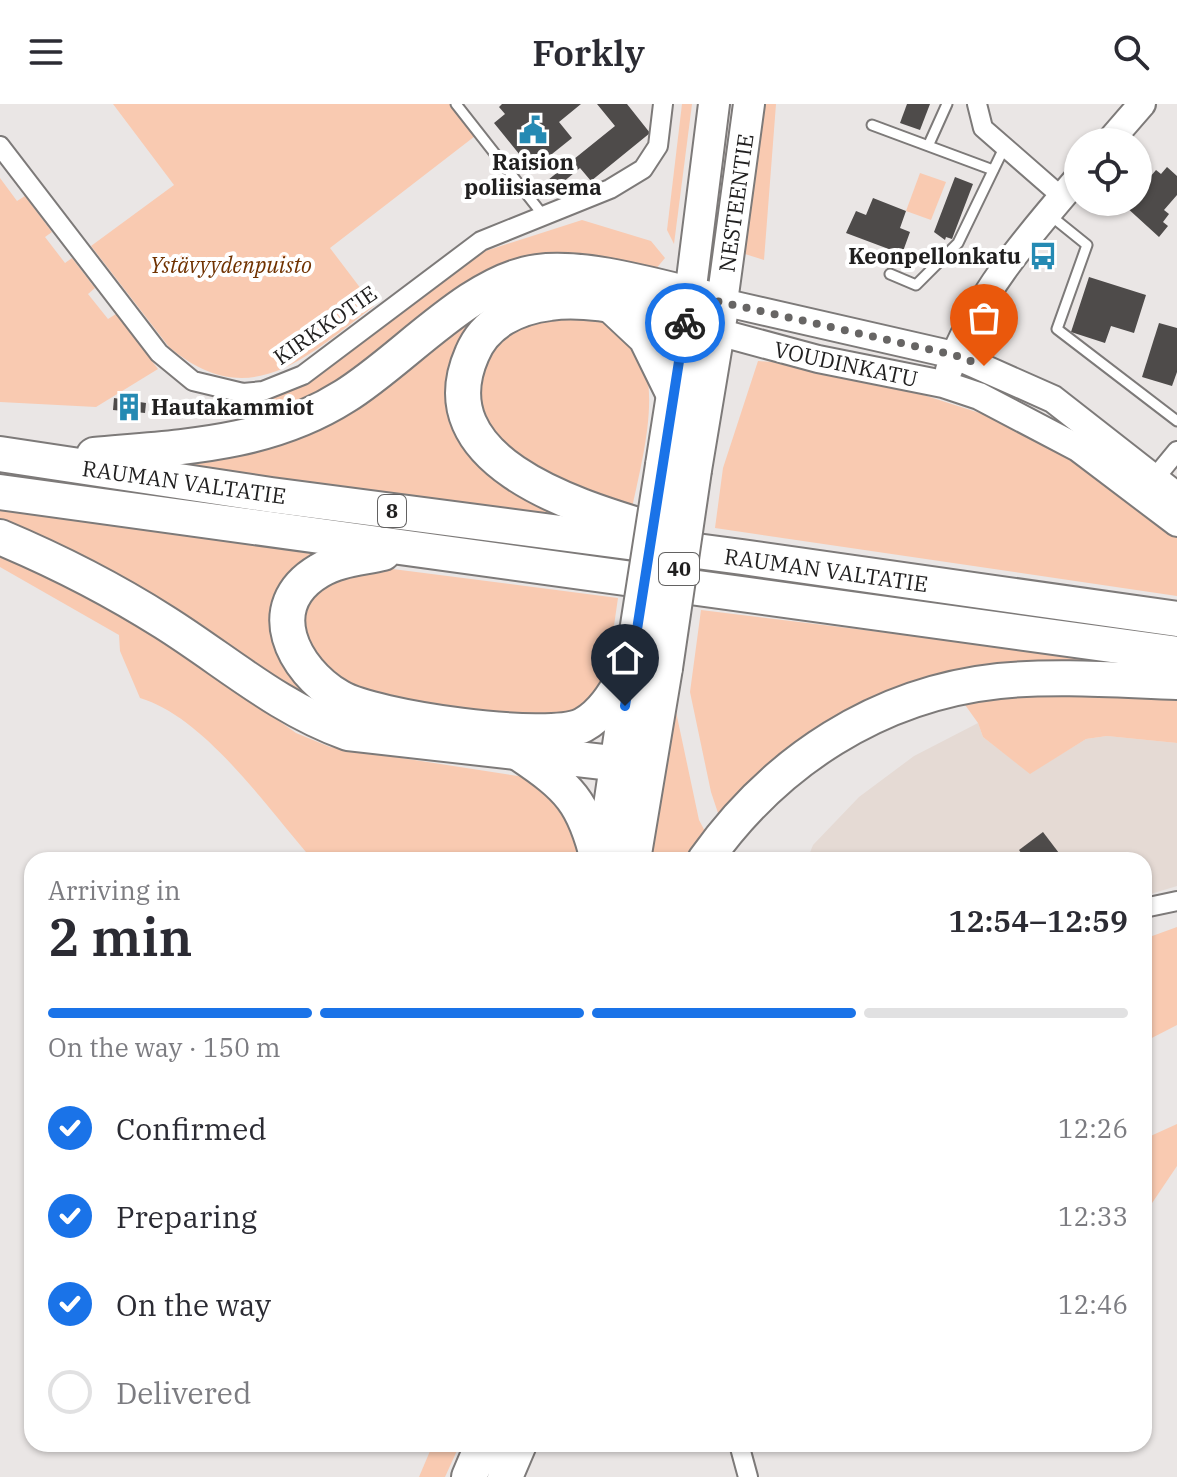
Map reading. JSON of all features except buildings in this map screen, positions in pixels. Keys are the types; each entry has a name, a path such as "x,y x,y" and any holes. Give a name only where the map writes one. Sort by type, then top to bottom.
{"highway":[{"path":"42,461 202,446 287,425 345,396 474,301 518,277 547,271 572,272 704,313"},
{"path":"704,313 552,302 515,312 492,325 475,346 466,369 464,391 472,424 501,463 538,489 580,507 742,557"},
{"path":"614,308 646,338 674,395"},
{"name":"40","path":"679,468 674,395 704,313"},
{"name":"40","path":"633,852 633,765 704,313"},
{"name":"RAUMAN VALTATIE","path":"0,454 271,495 742,557 1177,619"},
{"name":"RAUMAN VALTATIE","path":"0,492 1177,654"},
{"path":"0,537 95,582 154,616 242,678 312,720 356,735 633,765"},
{"path":"411,548 328,566 313,575 294,598 288,623 293,652 305,672 347,702 372,711 562,732 584,724 648,666"},
{"path":"711,852 730,825 785,771 855,724 899,704 945,690 1001,681 1177,682"},
{"path":"516,752 571,793 589,825 598,852"},
{"name":"40","path":"604,852 633,765"},
{"path":"469,1477 480,1452"},
{"path":"505,1477 516,1452"}],"main road":[{"name":"NESTEENTIE","path":"704,313 714,104"},
{"name":"NESTEENTIE","path":"704,313 749,104"},
{"path":"1120,128 1138,105"},
{"path":"943,384 954,355 999,276 1063,196"},
{"name":"VOUDINKATU","path":"704,313 954,355 1053,399 1147,487 1177,523"},
{"name":"VOUDINKATU","path":"704,313 818,359 943,384 992,402 1050,431 1147,487 1177,496"}],"street":[{"name":"KIRKKOTIE","path":"0,146 159,353 193,381 227,390 263,391 303,375 481,241 610,189 643,169 658,146 663,104"},
{"path":"977,104 983,128 1063,196"},
{"path":"1147,487 1177,451"},
{"path":"1152,906 1177,901"},
{"path":"741,1452 746,1476"}],"lane":[{"path":"456,104 543,215"},
{"path":"929,144 947,104"},
{"path":"872,125 993,170"},
{"path":"890,274 916,285 958,243 1004,148"},
{"path":"1063,196 1087,245 1057,329 1177,421"}],"shaded area":[{"path":"978,723 983,737 1030,773 1086,739 1107,736 1177,743 1177,886 1152,894 1152,852 810,852 813,845 859,797 914,756"}],"green space":[{"name":"Ystävyydenpuisto","path":"113,104 456,104 479,133 330,248 374,306 301,359 276,371 252,377 226,376 198,367 169,347 91,246 174,185"},
{"path":"682,104 692,104 674,244 667,230"},
{"path":"763,104 776,104 764,260 745,254"},
{"path":"920,173 946,182 931,220 906,211"},
{"path":"0,178 17,201 25,196 52,232 45,237 65,263 72,258 95,288 88,294 108,319 116,314 158,369 96,407 0,402"},
{"path":"582,220 651,241 665,258 655,270 557,258 313,399 219,427 262,410 238,400 266,400 316,374 473,255"},
{"path":"532,289 453,398 583,522 132,461 202,454 462,314"},
{"path":"558,311 607,321 629,335 642,356 648,380 649,408 631,514 560,489 487,433 475,364 494,335"},
{"path":"758,361 836,367 1020,426 1063,452 1131,506 1177,536 1177,596 715,528 723,468"},
{"path":"0,507 339,551 282,604 353,722 0,529"},
{"path":"0,550 133,618 296,733 330,747 531,778 558,793 580,852 306,852 256,791 211,744 164,708 140,698 120,651 119,635 0,567"},
{"path":"377,567 618,598 609,660 600,689 564,721 357,699 296,640 314,585"},
{"path":"701,610 1177,668 948,679 722,825 711,792 690,692"},
{"path":"1177,692 1177,743 1107,736 1086,739 1030,774 983,737 978,723 958,695"},
{"path":"675,707 699,820 709,839 701,852 651,852"},
{"path":"1177,927 1177,1025 1152,1038 1152,936"},
{"path":"1177,1124 1177,1166 1152,1203 1152,1135"},
{"path":"430,1452 456,1452 445,1477 419,1477"}],"way so far":[{"path":"685,323 690,295 954,355 984,366"}],"place":[{"name":"Raision poliisiasema","path":"533,130"},
{"name":"Keonpellonkatu","path":"1043,256"},
{"name":"Hautakammiot","path":"129,407"}],"route":[{"path":"625,706 685,323"}]}
